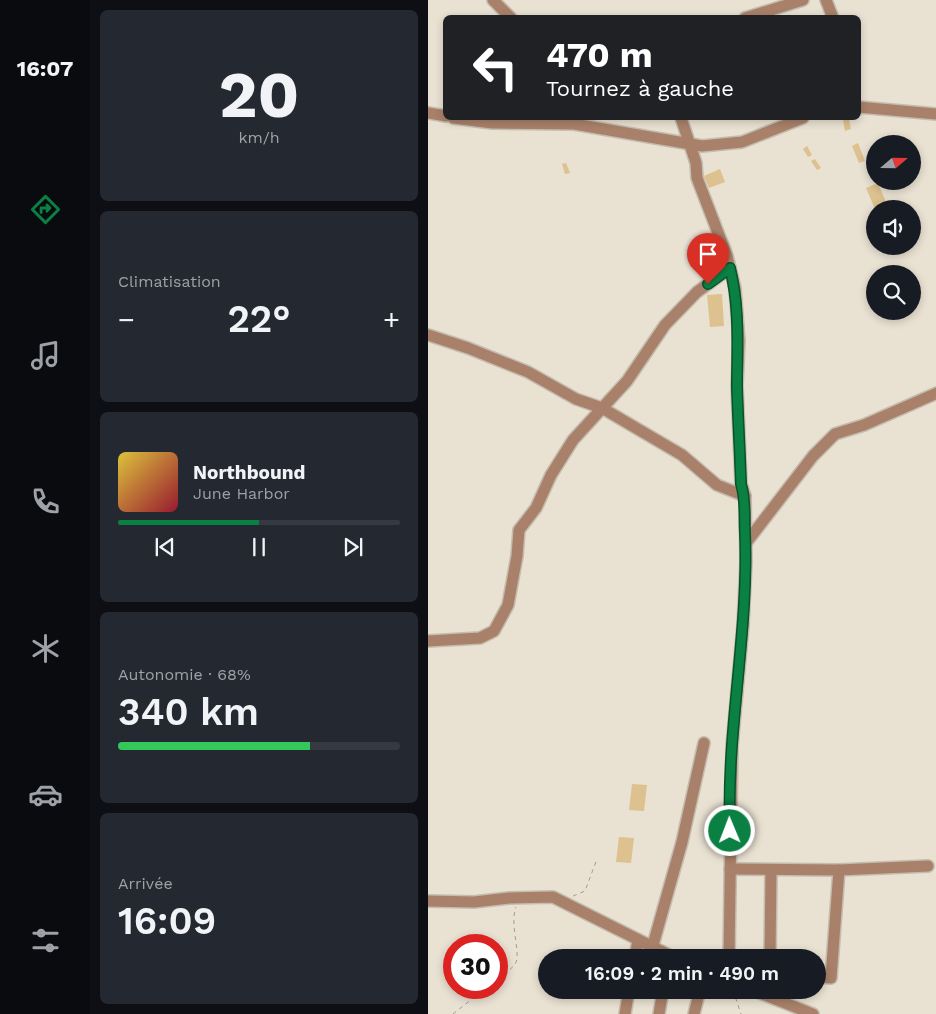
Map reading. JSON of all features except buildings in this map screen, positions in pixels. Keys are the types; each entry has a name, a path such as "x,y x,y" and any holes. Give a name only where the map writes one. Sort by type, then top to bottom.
{"street":[{"path":"494,0 508,15"},
{"path":"755,15 803,0"},
{"path":"826,0 831,15"},
{"path":"861,99 878,108"},
{"path":"861,107 936,114"},
{"path":"428,113 443,116"},
{"path":"469,120 492,123 574,124 691,145 719,146 742,142 798,120"},
{"path":"682,120 691,145 697,178 730,268 735,288 739,341 737,386 741,484 745,496 746,543 743,625 732,746 729,949"},
{"path":"428,641 480,638 494,631 508,605 517,556 519,530 536,508 552,475 573,440 627,381 665,325 697,292 730,268"},
{"path":"428,335 468,348 528,372 576,398 602,408 682,456 717,486 745,496"},
{"path":"746,543 813,456 835,434 864,425 936,393"},
{"path":"653,945 682,842 704,744"},
{"path":"730,869 839,870 928,866"},
{"path":"770,949 771,870"},
{"path":"826,978 831,978 839,870"},
{"path":"428,901 487,901 520,897 552,897 564,901 638,940 660,949"},
{"path":"636,949 638,940"},
{"path":"625,1014 628,999"},
{"path":"659,1014 662,999"},
{"path":"694,1014 698,999"},
{"path":"775,999 813,1014"}],"path":[{"path":"568,896 576,896 585,891 597,859"},
{"path":"508,970 515,965 518,957 513,934 513,915 520,897"},
{"path":"453,1014 472,999"},
{"path":"736,999 741,1014"}],"route":[{"path":"708,284 730,268 735,288 739,341 737,386 741,484 745,496 746,562 743,625 738,662 732,746 730,831"}]}
